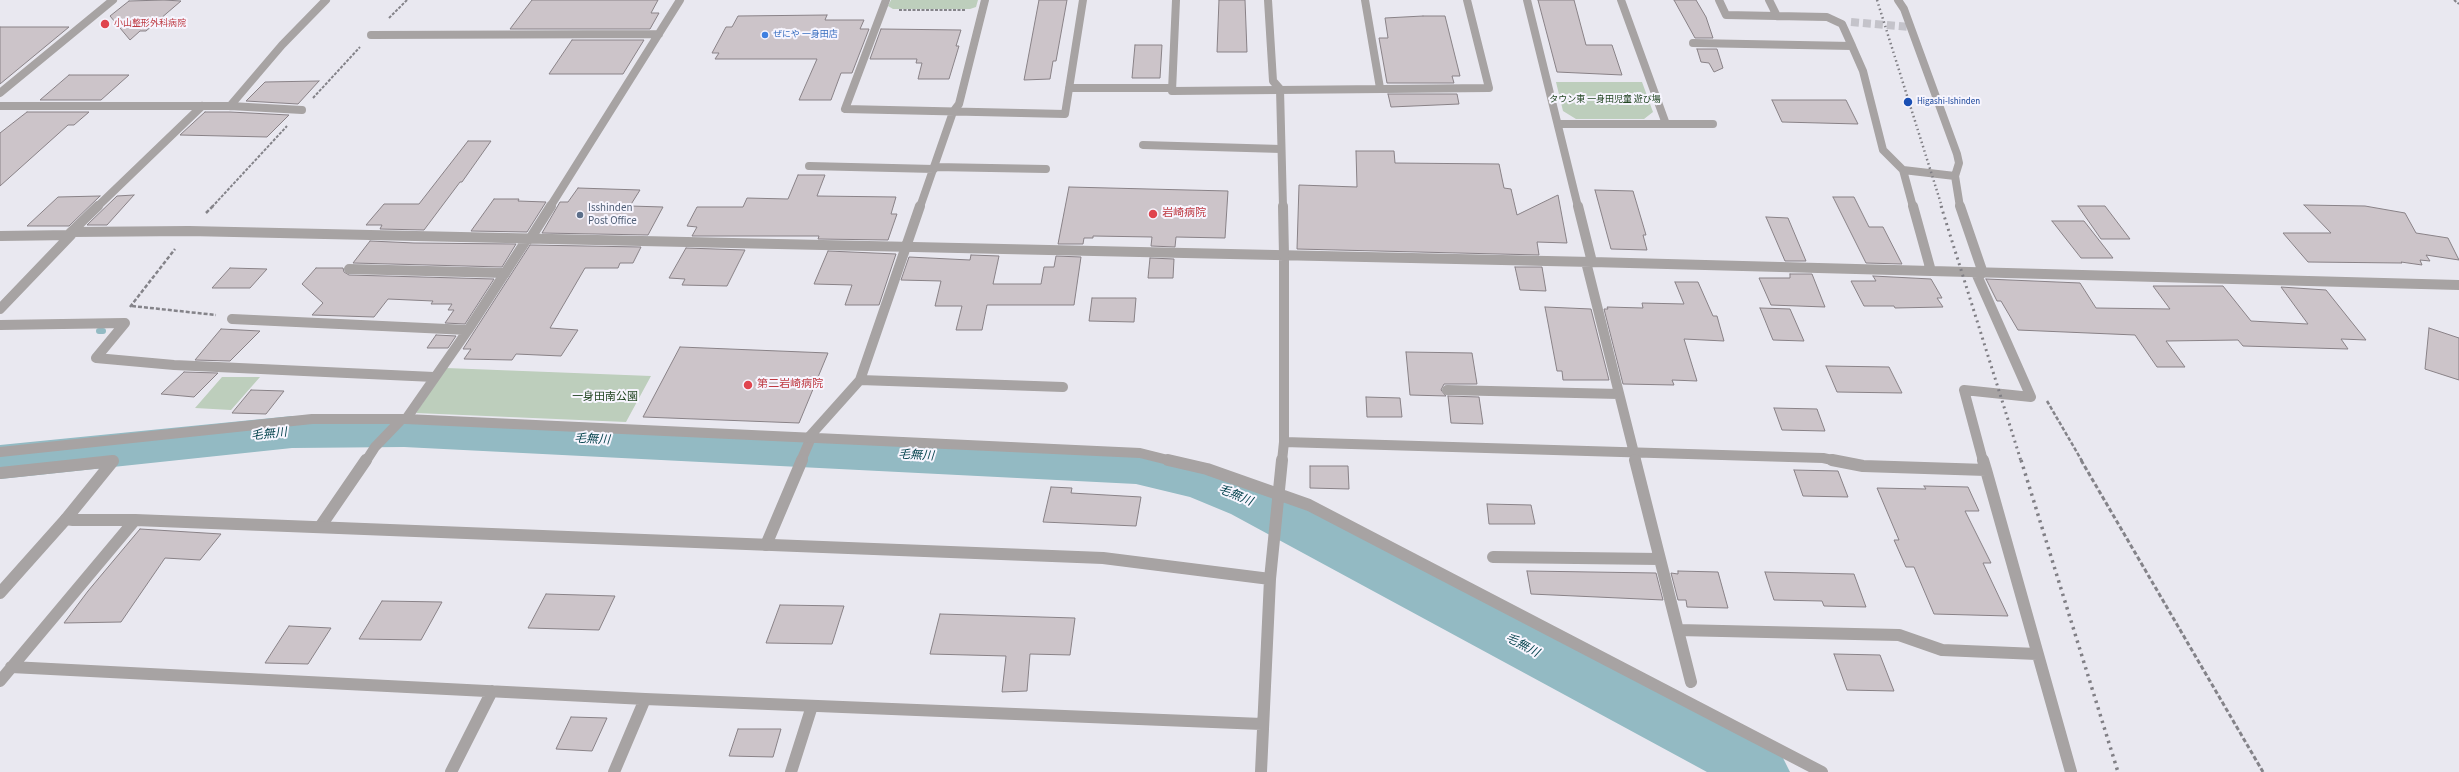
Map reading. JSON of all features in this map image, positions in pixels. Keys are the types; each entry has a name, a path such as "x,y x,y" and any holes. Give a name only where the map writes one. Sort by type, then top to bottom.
{"street":[{"path":"0,93 113,0"},
{"path":"230,106 282,45 326,0"},
{"path":"320,528 380,442 403,420 468,330 528,239 680,0"},
{"path":"886,0 845,109 1065,114 1084,0"},
{"path":"766,545 809,438 860,380 905,248 935,168 953,112 959,104 985,0"},
{"path":"1172,88 1176,0"},
{"path":"1261,772 1262,724 1270,579 1284,442 1284,256 1280,89 1273,81 1268,0"},
{"path":"1365,0 1380,88"},
{"path":"1069,88 1172,88 1172,90 1489,88 1467,0"},
{"path":"1527,0 1558,124 1619,394 1691,682"},
{"path":"1621,0 1666,124"},
{"path":"1719,0 1726,15 1826,17 1842,24 1851,22"},
{"path":"1769,0 1777,16"},
{"path":"1898,0 1904,9 1958,154 1959,163 1955,176 1959,203 1980,273 2031,397 1964,390 2071,772"},
{"path":"1842,24 1863,71 1883,150 1903,170 1931,271"},
{"path":"371,34 489,36 507,34 659,34"},
{"path":"1693,43 1852,46"},
{"path":"0,106 230,106 302,110"},
{"path":"0,309 70,236 70,234 202,106"},
{"path":"1558,124 1712,124"},
{"path":"1142,145 1281,149"},
{"path":"809,166 1046,169"},
{"path":"1903,170 1955,176"},
{"path":"0,236 166,231 1589,262 2459,285"},
{"path":"349,269 505,273"},
{"path":"232,320 468,330"},
{"path":"0,325 125,323 96,358 174,366 434,376"},
{"path":"860,380 1063,387"},
{"path":"1447,390 1619,394"},
{"path":"0,452 312,419 403,420 1140,453 1207,469 1279,496 1309,505 1822,772"},
{"path":"1284,442 1823,458 1863,466 1986,470"},
{"path":"0,472 113,461 66,519 0,593"},
{"path":"66,519 135,520 1103,558 1270,579"},
{"path":"0,681 135,520"},
{"path":"1493,557 1660,558"},
{"path":"1678,630 1899,635 1942,650 2037,654"},
{"path":"11,667 645,699 1262,724"},
{"path":"451,772 492,692"},
{"path":"614,772 645,699"},
{"path":"791,772 812,706"}],"path":[{"path":"2454,0 2459,4"},
{"path":"883,10 983,10"},
{"path":"302,110 371,34"},
{"path":"131,306 232,317 232,320"},
{"path":"2031,397 2049,401 2263,772"}],"green space":[{"path":"891,0 978,0 976,7 970,9 893,9 888,6"},
{"name":"タウン東 一身田児童 遊び場","path":"1556,82 1642,82 1653,112 1644,119 1576,119 1563,111"},
{"name":"一身田南公園","path":"446,368 651,376 626,422 416,413"},
{"path":"222,377 260,377 231,410 195,408"}],"building":[{"path":"532,0 658,0 651,13 659,13 650,29 510,29"},
{"path":"1039,0 1067,0 1056,61 1053,61 1050,79 1024,80"},
{"path":"1219,0 1245,0 1247,52 1217,52"},
{"path":"1538,0 1574,0 1586,45 1612,45 1622,75 1557,72"},
{"path":"1674,0 1696,0 1706,17 1713,38 1695,38"},
{"path":"129,1 181,1 146,31 140,31 130,40 110,16"},
{"path":"827,15 825,20 864,20 860,29 869,29 852,73 841,73 831,100 799,100 817,59 715,59 719,53 712,53 726,27 732,27 738,16"},
{"path":"1445,16 1460,76 1452,76 1454,83 1387,83 1379,38 1388,38 1385,18"},
{"path":"0,27 69,27 0,84"},
{"path":"881,29 961,30 956,46 959,46 949,79 918,79 922,63 916,63 917,59 870,59"},
{"path":"572,40 644,40 623,74 549,74"},
{"path":"1135,45 1162,45 1160,78 1132,78"},
{"path":"1697,49 1717,49 1723,68 1714,72 1709,63 1701,62"},
{"path":"69,75 129,75 101,100 40,100"},
{"path":"319,81 298,104 246,101 265,82"},
{"path":"1388,94 1457,94 1459,104 1391,107"},
{"path":"1772,100 1846,100 1858,124 1782,122"},
{"path":"27,112 89,112 74,125 68,125 0,186 0,133"},
{"path":"205,112 289,115 267,137 180,135"},
{"path":"468,141 491,141 462,182 460,182 424,230 380,229 382,225 366,225 384,204 419,204"},
{"path":"1356,151 1394,151 1395,163 1499,164 1504,188 1511,189 1517,215 1558,195 1567,243 1537,242 1539,255 1297,249 1299,185 1357,187"},
{"path":"798,175 825,175 817,196 896,197 891,214 897,214 888,240 818,239 819,236 692,236 697,227 687,226 697,207 743,207 747,198 788,199"},
{"path":"1069,187 1228,191 1225,238 1176,237 1175,247 1151,246 1152,237 1093,236 1093,238 1084,238 1083,244 1058,244"},
{"path":"578,188 640,190 630,206 663,207 648,235 542,233 560,202 568,202"},
{"path":"1595,190 1633,191 1646,235 1643,235 1647,250 1611,249"},
{"path":"134,195 107,225 87,225 117,196"},
{"path":"100,196 69,226 27,226 58,197"},
{"path":"1833,197 1854,197 1869,227 1883,227 1902,264 1866,263"},
{"path":"494,199 519,199 518,201 546,202 527,232 471,231"},
{"path":"2304,205 2365,206 2405,213 2416,233 2448,238 2459,260 2426,255 2430,261 2420,260 2422,265 2401,262 2402,263 2308,262 2283,233 2331,233"},
{"path":"2078,206 2105,206 2130,239 2101,239"},
{"path":"1766,217 1788,218 1806,261 1785,261"},
{"path":"2052,221 2084,221 2113,258 2081,258"},
{"path":"370,241 516,244 502,267 353,263"},
{"path":"530,245 641,247 633,263 620,263 618,268 585,268 550,328 578,330 561,356 516,354 512,360 464,359 471,349 463,349"},
{"path":"686,248 745,250 727,286 682,285 685,279 669,278"},
{"path":"828,251 896,254 879,305 845,305 852,285 814,284"},
{"path":"971,255 999,256 993,284 1041,284 1044,267 1054,267 1056,256 1081,257 1074,305 987,305 982,330 956,330 962,306 935,306 941,281 901,280 909,257 970,260"},
{"path":"1150,258 1174,259 1173,278 1148,278"},
{"path":"1515,267 1542,267 1546,291 1520,290"},
{"path":"230,268 267,269 250,288 212,288"},
{"path":"316,268 343,268 344,272 349,275 494,279 465,324 445,323 454,310 448,310 452,304 431,304 433,301 388,299 374,317 312,315 323,303 302,284"},
{"path":"1790,274 1812,274 1825,307 1771,305 1759,278 1790,278"},
{"path":"1873,276 1931,279 1942,298 1937,298 1943,307 1895,308 1894,306 1864,306 1851,281 1876,281"},
{"path":"1986,279 2080,283 2096,308 2170,309 2153,286 2223,286 2251,321 2308,324 2281,287 2326,290 2366,340 2341,339 2348,349 2243,346 2238,340 2166,341 2185,367 2157,367 2135,335 2018,330 2001,301 1997,301"},
{"path":"1675,282 1698,282 1713,316 1717,316 1724,341 1684,339 1697,381 1672,380 1674,385 1623,384 1604,309 1608,309 1607,307 1643,308 1642,303 1684,304"},
{"path":"1092,298 1136,298 1134,322 1089,321"},
{"path":"1545,307 1591,309 1609,380 1563,380 1562,371 1557,371"},
{"path":"1760,308 1790,309 1804,341 1773,340"},
{"path":"2429,328 2459,338 2459,380 2425,369"},
{"path":"221,329 260,331 230,361 195,360"},
{"path":"436,335 456,336 448,348 427,348"},
{"path":"680,347 828,353 799,423 643,417"},
{"path":"1406,352 1472,353 1477,384 1444,384 1441,390 1446,396 1410,395"},
{"path":"1826,366 1889,367 1902,393 1837,392"},
{"path":"184,372 218,373 194,397 161,394"},
{"path":"251,390 284,391 266,414 232,413"},
{"path":"1448,396 1479,397 1483,424 1451,423"},
{"path":"1366,397 1400,398 1402,417 1367,417"},
{"path":"1774,408 1817,409 1825,431 1782,430"},
{"path":"1310,466 1348,466 1349,489 1310,488"},
{"path":"1794,470 1838,471 1848,497 1803,496"},
{"path":"1924,486 1968,487 1979,511 1965,511 1991,563 1983,563 2008,616 1934,614 1914,567 1906,567 1894,540 1899,540 1877,488 1926,489"},
{"path":"1051,487 1072,488 1071,493 1141,497 1136,526 1043,522"},
{"path":"1487,504 1531,505 1535,524 1489,524"},
{"path":"140,529 221,534 200,560 165,558 121,622 64,623 88,591"},
{"path":"1527,571 1656,573 1663,600 1531,594"},
{"path":"1678,571 1718,572 1728,608 1687,607 1686,600 1678,600 1671,573 1678,574"},
{"path":"1765,572 1854,574 1866,607 1824,606 1822,601 1774,600"},
{"path":"546,594 615,596 599,630 528,628"},
{"path":"382,601 442,602 421,640 359,639"},
{"path":"780,605 844,606 832,644 766,643"},
{"path":"940,614 1075,618 1070,655 1030,654 1027,691 1002,692 1006,656 930,654"},
{"path":"289,626 331,628 308,664 265,663"},
{"path":"1834,654 1880,655 1894,691 1847,690"},
{"path":"571,717 607,718 592,751 556,749"},
{"path":"738,729 781,729 773,757 729,756"}],"waterway":[{"name":"毛無川","path":"0,462 292,432 404,431 1136,467 1200,482 1248,501 1761,772"}],"tunnel":[{"path":"1851,22 1910,27"}],"railway":[{"path":"1877,0 1942,207"},
{"path":"1941,206 2021,461"},
{"path":"2021,460 2118,772"}],"place":[{"name":"小山整形外科病院","path":"105,24"},
{"name":"ぜにや 一身田店","path":"765,35"},
{"name":"Higashi-Ishinden","path":"1908,102"},
{"name":"岩崎病院","path":"1153,214"},
{"name":"Isshinden Post Office","path":"580,215"},
{"name":"第二岩崎病院","path":"748,385"}]}
